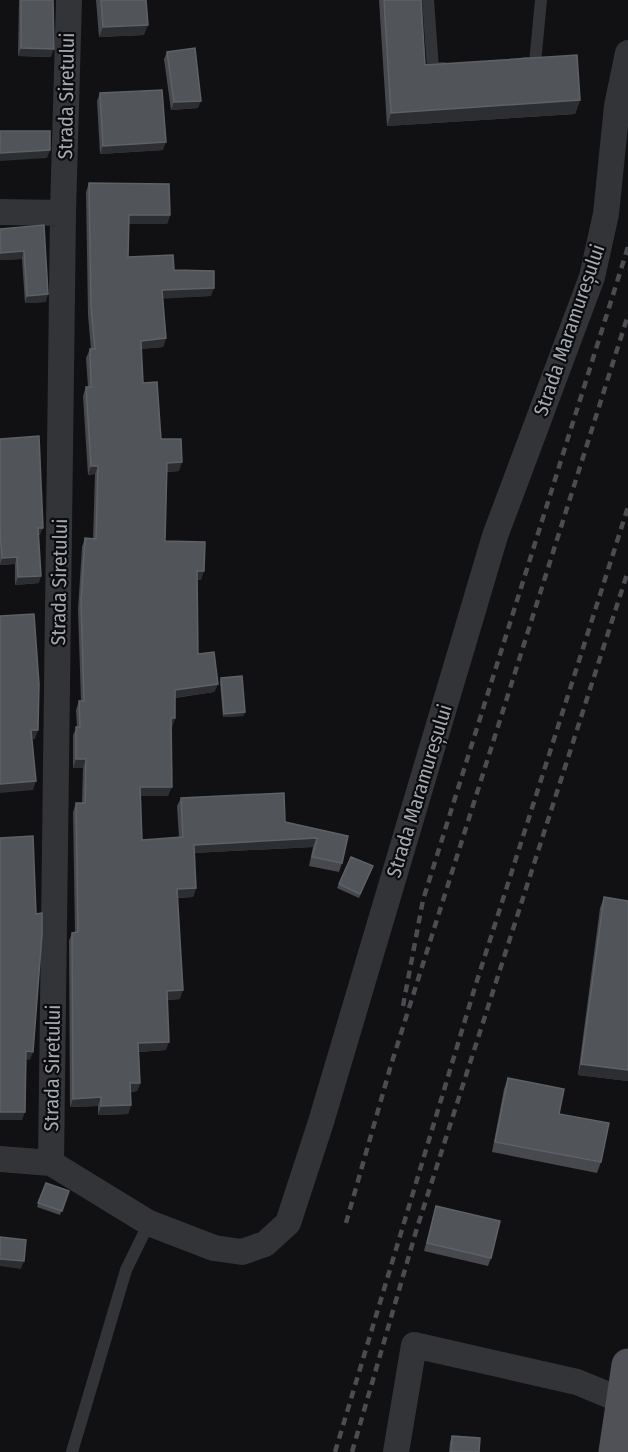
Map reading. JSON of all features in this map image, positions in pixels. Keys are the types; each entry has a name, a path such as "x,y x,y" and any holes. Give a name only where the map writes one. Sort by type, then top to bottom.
{"main road":[{"path":"615,1452 628,1365"}],"street":[{"name":"Strada Siretului","path":"51,1164 63,213 69,0"},
{"name":"Strada Maramureșului","path":"0,1159 51,1164 149,1223 214,1248 242,1252 265,1244 288,1223 321,1122 495,536 592,277 606,213 617,106 628,53"},
{"path":"0,212 63,213"},
{"path":"396,1452 414,1345 577,1382 623,1401"}],"lane":[{"path":"428,0 433,69 456,68"},
{"path":"512,64 535,63 541,0"},
{"path":"72,1452 126,1270 149,1223"}],"building":[{"path":"21,0 53,0 54,49 21,48"},
{"path":"101,0 146,0 148,25 103,27"},
{"path":"384,0 421,0 425,65 577,55 580,100 391,113"},
{"path":"195,48 201,101 174,102 167,52"},
{"path":"162,90 166,142 103,146 100,93"},
{"path":"0,131 50,131 50,150 0,153"},
{"path":"89,183 169,184 170,215 129,215 128,257 173,255 174,270 214,271 214,288 162,290 166,338 141,341 143,383 157,382 161,439 181,439 182,462 167,463 165,541 205,542 204,571 197,571 198,654 214,652 218,684 175,690 175,718 171,718 172,787 140,787 142,840 183,837 181,798 284,793 285,822 348,836 342,863 312,857 317,838 194,845 196,888 177,889 183,990 167,991 169,1042 138,1043 140,1083 130,1083 131,1105 101,1106 101,1097 73,1099 72,933 78,932 76,803 85,803 86,759 76,759 76,727 80,727 79,701 84,701 81,601 85,538 96,539 98,466 91,466 86,387 91,387 90,349 95,349 91,306"},
{"path":"44,225 48,294 27,296 24,251 0,253 0,229"},
{"path":"39,436 43,528 38,528 41,576 18,577 17,557 2,558 0,439"},
{"path":"34,614 39,684 38,730 31,730 36,781 0,784 0,616"},
{"path":"242,676 245,712 224,714 221,678"},
{"path":"33,836 36,914 42,913 42,934 33,1052 26,1051 25,1112 0,1112 0,838"},
{"path":"351,857 373,866 360,894 339,884"},
{"path":"604,897 628,901 628,1070 581,1064"},
{"path":"508,1078 564,1089 559,1114 609,1123 601,1162 495,1142"},
{"path":"46,1183 69,1191 62,1211 38,1203"},
{"path":"436,1206 500,1221 491,1258 427,1243"},
{"path":"0,1237 26,1240 24,1261 0,1259"},
{"path":"452,1436 480,1438 479,1452 451,1452"}],"railway":[{"path":"403,1006 423,900 628,247"},
{"path":"346,1223 391,1065 628,315"},
{"path":"335,1452 475,987 628,507"},
{"path":"352,1452 417,1228 628,571"}]}
